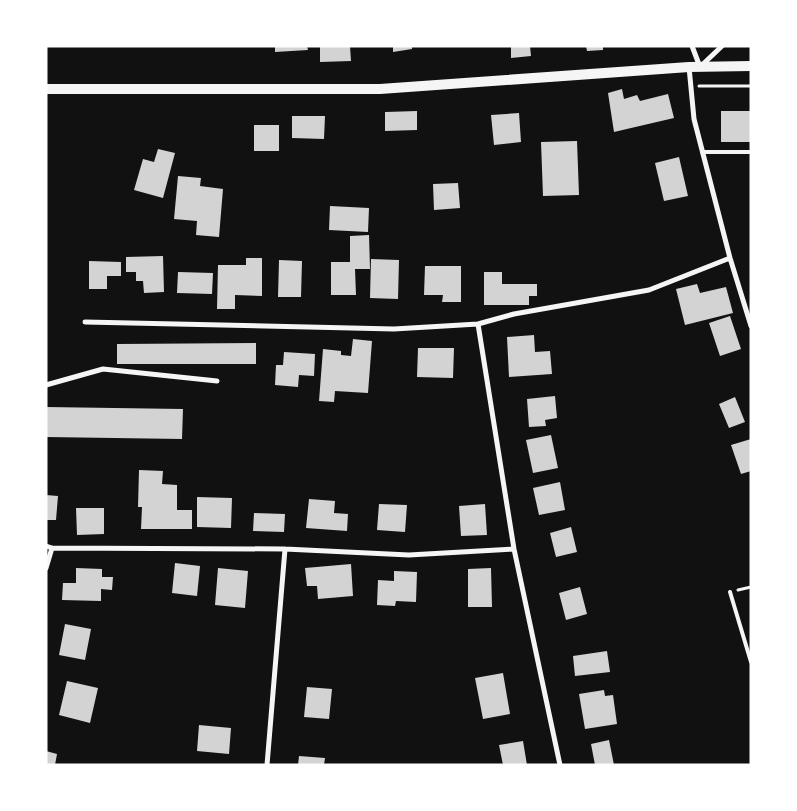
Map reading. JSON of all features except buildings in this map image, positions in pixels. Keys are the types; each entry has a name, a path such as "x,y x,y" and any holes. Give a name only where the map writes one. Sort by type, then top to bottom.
{"main road":[{"path":"46,89 380,89 689,66 751,66"}],"street":[{"path":"692,46 700,67 722,46"},
{"path":"689,66 689,86 694,119 730,258 751,326"},
{"path":"85,322 394,328 478,324 514,314 649,290 730,258"},
{"path":"478,324 514,548 560,765"},
{"path":"46,385 103,369 216,381"},
{"path":"46,568 49,547 285,549 410,555 514,548"},
{"path":"266,765 285,549"}],"lane":[{"path":"702,152 751,152"},
{"path":"730,592 751,662"}],"path":[{"path":"689,86 751,86"}]}
